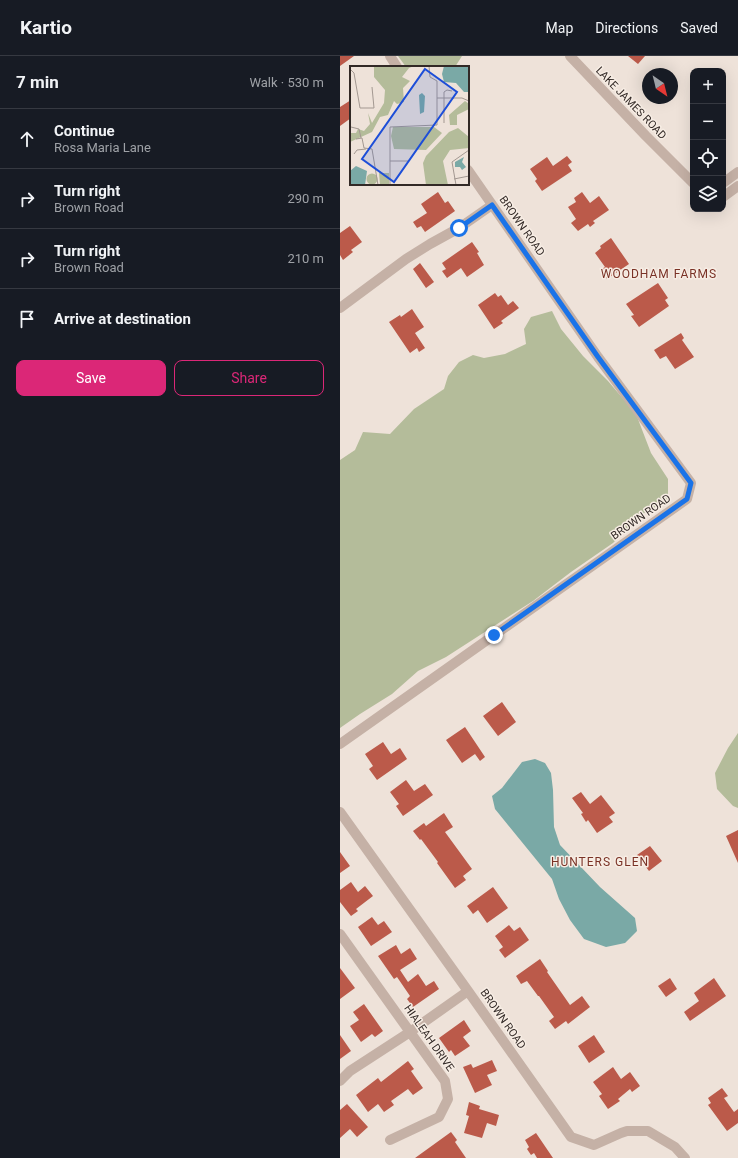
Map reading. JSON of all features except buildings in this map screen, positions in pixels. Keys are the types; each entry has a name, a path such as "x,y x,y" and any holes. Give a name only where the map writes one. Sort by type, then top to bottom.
{"street":[{"path":"390,56 396,66"},
{"name":"LAKE JAMES ROAD","path":"570,56 646,136 690,179"},
{"name":"BROWN ROAD","path":"340,744 687,499 691,483 598,357 469,171"},
{"path":"726,181 738,172"},
{"path":"726,195 738,186"},
{"path":"340,308 406,259 459,228 492,205"},
{"name":"BROWN ROAD","path":"340,812 571,1136 594,1145 627,1131 648,1131 675,1147 685,1158"},
{"name":"HIALEAH DRIVE","path":"340,934 445,1081 448,1099 439,1117 390,1140"},
{"path":"340,1081 350,1071 410,1032 468,991"}],"green space":[{"path":"398,56 462,56 456,66 405,66"},
{"path":"552,311 561,329 583,356 608,381 636,414 651,453 668,479 668,500 641,515 613,543 533,601 446,657 418,671 392,694 340,728 340,460 355,450 363,432 390,434 414,409 444,389 448,376 459,362 473,355 484,358 505,354 526,344 524,329 531,317"},
{"path":"738,733 738,808 733,806 717,789 715,773"}],"water":[{"path":"535,759 545,763 551,773 554,827 560,845 600,887 635,918 637,931 625,943 606,947 584,939 570,920 559,899 552,879 495,809 492,796 502,788 522,762"}],"district":[{"name":"WOODHAM FARMS","path":"659,274"},
{"name":"HUNTERS GLEN","path":"600,862"}],"route":[{"path":"459,228 492,205 598,357 691,483 687,499 494,635"}]}
